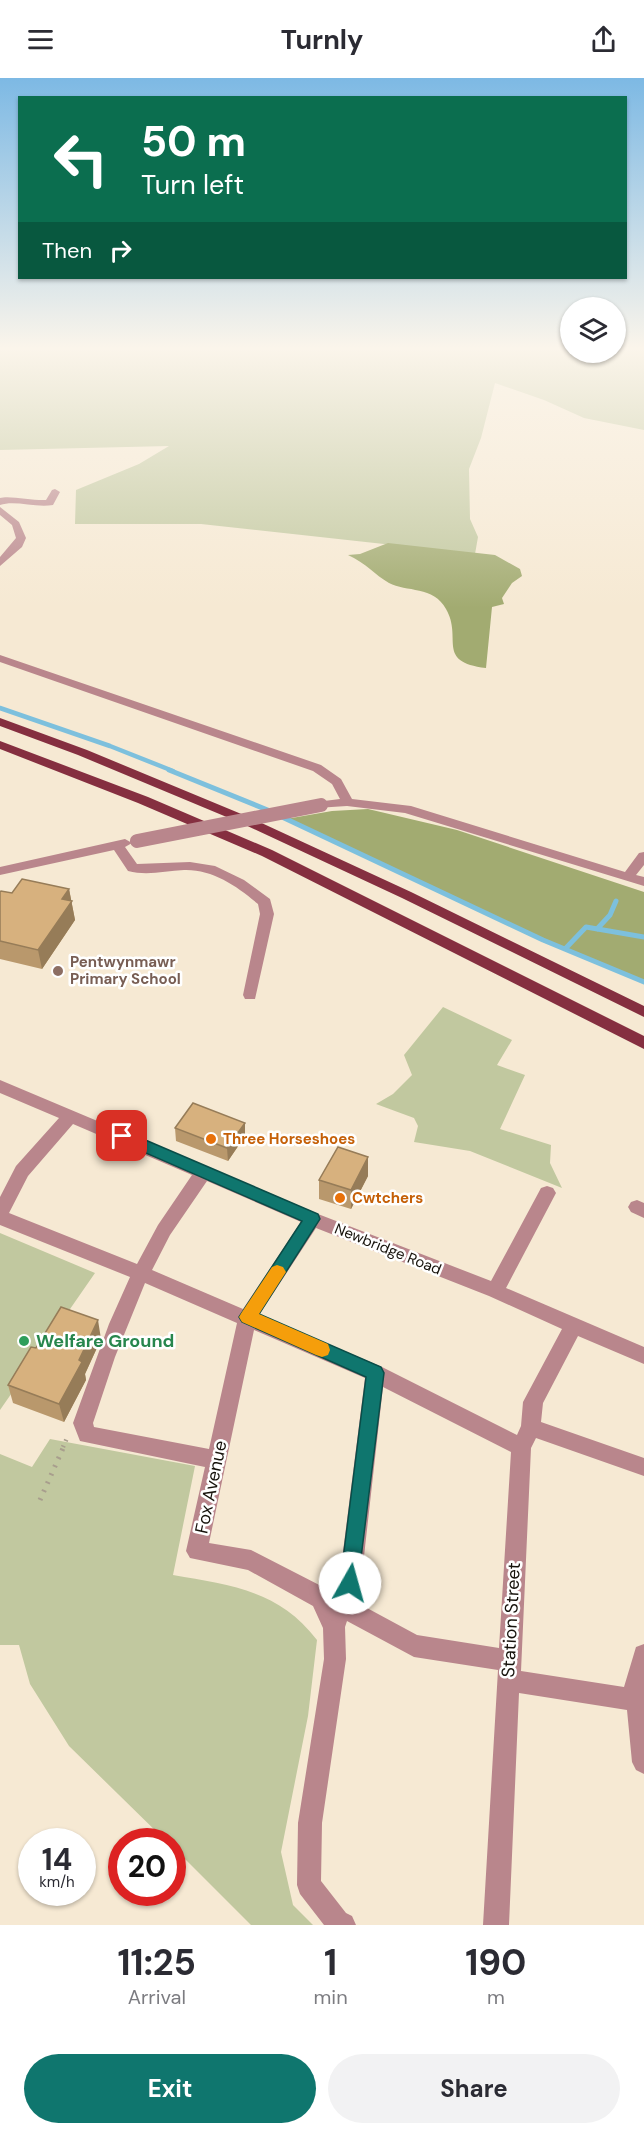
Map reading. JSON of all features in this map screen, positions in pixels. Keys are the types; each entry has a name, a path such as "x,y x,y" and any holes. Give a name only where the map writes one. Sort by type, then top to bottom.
{"main road":[{"path":"0,722 60,743 223,811 440,911 644,1012"},
{"path":"0,746 143,800 267,853 644,1042"}],"street":[{"path":"0,502 5,499 42,504 50,502 55,492"},
{"path":"0,510 16,524 21,538 18,545 0,563"},
{"path":"0,658 317,768 334,777 342,786 347,802"},
{"path":"0,871 136,841 347,802 406,808 644,882"},
{"path":"117,845 133,868 148,871 190,866 210,869 251,890 265,902 267,914 250,995"},
{"path":"628,877 644,856"},
{"name":"Newbridge Road","path":"0,1086 312,1219 495,1291 573,1327 642,1350"},
{"path":"71,1115 22,1171 0,1215 18,1226 140,1272 526,1437 644,1467"},
{"path":"204,1172 179,1202 140,1272 83,1423 87,1436 217,1460"},
{"path":"495,1291 547,1193"},
{"name":"Fox Avenue","path":"312,1219 248,1317 197,1551 251,1560 321,1598 337,1616 335,1659 310,1823 309,1885 337,1922 343,1925"},
{"name":"Station Street","path":"496,1925 509,1670 526,1437 533,1402 573,1327"},
{"path":"375,1373 350,1583 337,1616 414,1646 637,1700"},
{"path":"644,1655 635,1682 644,1762"}],"path":[{"path":"40,1500 67,1438 85,1429"}],"green space":[{"path":"0,436 481,436 469,469 470,519 478,537 475,554 201,524 75,524 76,490 139,464 169,446 0,450"},
{"path":"388,543 495,555 520,569 522,576 512,583 502,598 504,604 492,607 486,668 470,665 455,654 451,620 446,609 434,596 389,583 348,555 360,554"},
{"path":"368,809 457,830 644,892 644,982 543,940 286,819 332,811"},
{"path":"443,1007 512,1040 497,1065 525,1075 500,1129 551,1145 550,1163 562,1188 470,1151 414,1142 418,1126 414,1118 376,1104 393,1094 412,1075 404,1055"},
{"name":"Welfare Ground","path":"0,1233 95,1273 0,1410"},
{"path":"50,1439 195,1466 173,1575 234,1587 270,1600 302,1623 317,1640 308,1716 281,1852 293,1905 313,1925 251,1925 186,1860 186,1828 153,1828 69,1746 30,1684 19,1645 0,1645 0,1454 32,1467"}],"building":[{"path":"22,879 69,889 62,899 72,901 38,950 0,941 0,892 12,893"},
{"path":"193,1103 245,1123 227,1148 175,1128"},
{"path":"338,1147 368,1157 351,1190 319,1180"},
{"path":"61,1307 98,1320 79,1360 82,1362 59,1404 8,1385 31,1347 36,1348"}],"waterway":[{"path":"0,708 110,746 173,771"},
{"path":"169,770 270,811"},
{"path":"282,817 543,940 644,982"},
{"path":"597,929 610,915 616,901"},
{"path":"565,949 586,927 597,929"},
{"path":"597,929 644,937"}],"slow traffic":[{"path":"277,1272 248,1317 322,1350"}],"place":[{"name":"Pentwynmawr Primary School","path":"58,971"},
{"name":"Three Horseshoes","path":"211,1139"},
{"name":"Cwtchers","path":"340,1198"},
{"name":"Welfare Ground","path":"24,1341"}],"route":[{"path":"122,1136 312,1219 248,1317 375,1373 350,1583"}]}
